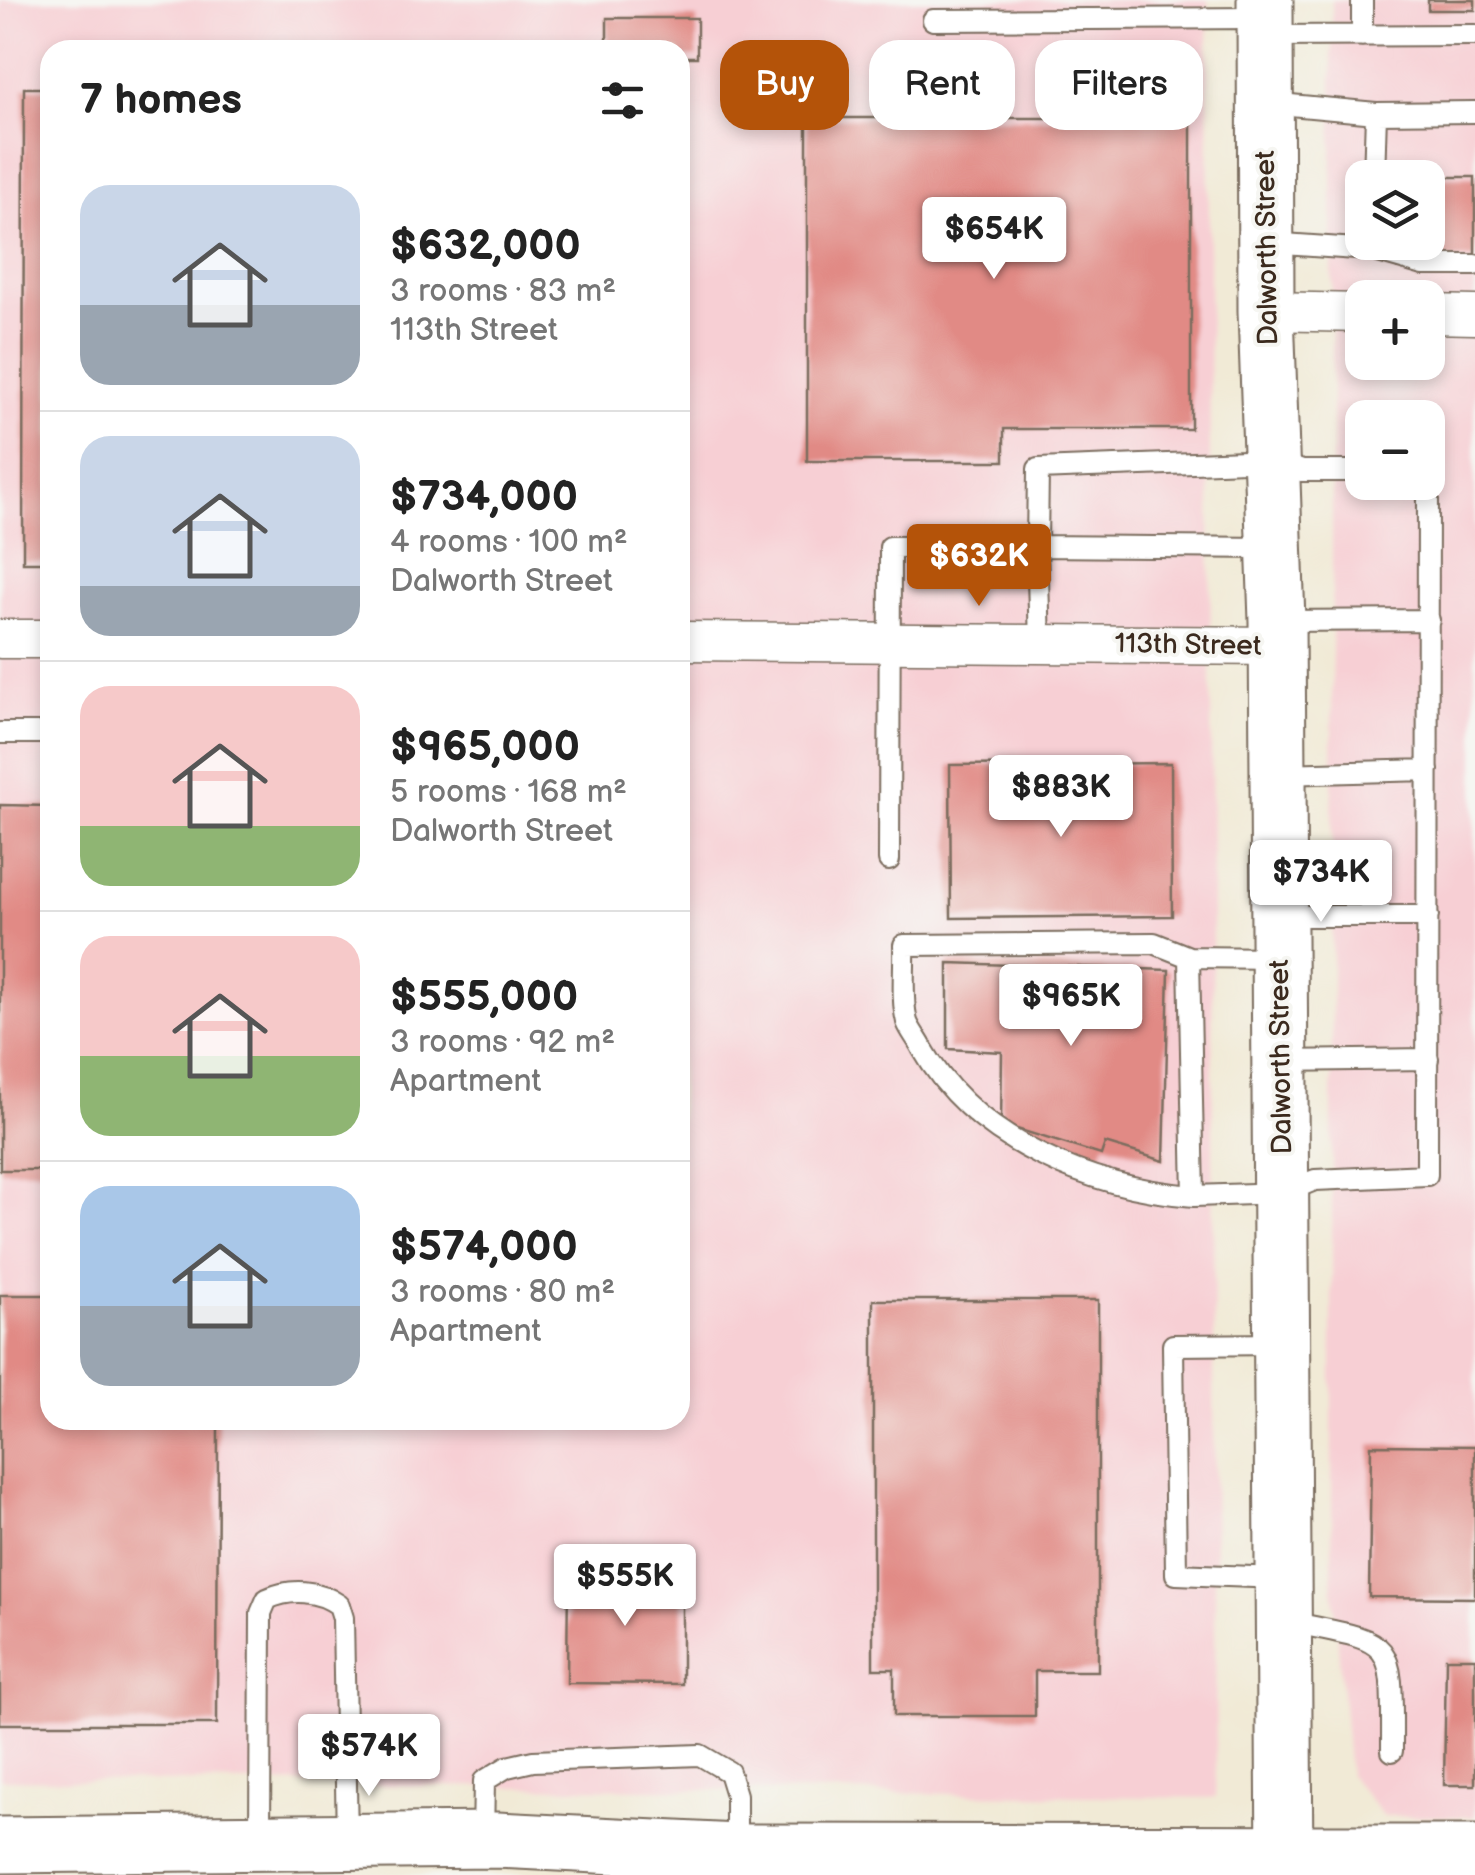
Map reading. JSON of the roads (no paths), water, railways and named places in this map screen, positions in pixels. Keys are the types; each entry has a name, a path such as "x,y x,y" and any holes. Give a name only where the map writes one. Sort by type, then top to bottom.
{"street":[{"name":"Dalworth Street","path":"1265,18 1266,311 1277,634 1285,1863"},
{"path":"1266,311 1345,313"},
{"path":"1445,314 1475,315"},
{"name":"113th Street","path":"690,640 1040,643 1277,634"},
{"path":"0,639 40,640"},
{"path":"0,1845 102,1852 260,1842 483,1840 736,1863 1285,1863 1475,1853"}],"lane":[{"path":"1362,0 1362,36"},
{"path":"933,20 1265,18 1362,36 1475,34"},
{"path":"1266,103 1376,113 1475,112"},
{"path":"1375,160 1376,113"},
{"path":"1265,243 1345,245"},
{"path":"1409,260 1423,265 1475,265"},
{"path":"1040,643 1038,468 1271,460 1302,471 1345,471"},
{"path":"1428,500 1429,620 1428,1059 1427,1175 1315,1180 1283,1193 1194,1196 1147,1192 1023,1146 978,1119 934,1068 907,1021 904,945 1154,943 1189,957 1279,937 1428,916"},
{"path":"889,860 890,547 1274,548"},
{"path":"1277,634 1429,620"},
{"path":"0,733 40,732"},
{"path":"1278,774 1428,770"},
{"path":"1189,957 1194,1196"},
{"path":"1280,1061 1428,1059"},
{"path":"1284,1344 1173,1345 1176,1574 1281,1599 1369,1638 1385,1653 1392,1678 1392,1751"},
{"path":"260,1842 261,1613 267,1599 278,1594 318,1592 339,1605 343,1618 347,1842"},
{"path":"483,1840 484,1781 507,1767 534,1761 700,1755 712,1758 729,1772 736,1794 736,1863"}]}
